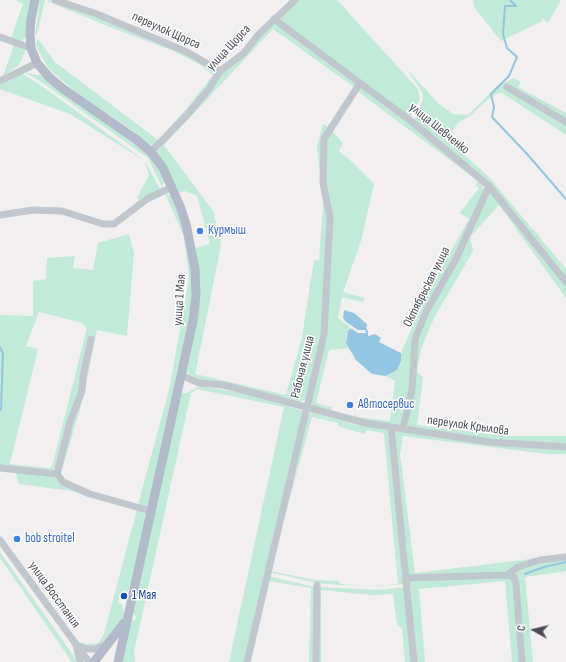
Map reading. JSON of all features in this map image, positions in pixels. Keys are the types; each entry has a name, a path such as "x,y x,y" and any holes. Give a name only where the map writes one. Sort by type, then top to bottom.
{"main road":[{"path":"31,48 31,19 35,0"},
{"name":"улица 1 Мая","path":"31,48 37,63 49,77 62,88 152,152 163,168 172,187 186,224 195,268 196,295 193,321 118,662"},
{"name":"улица 1 Мая","path":"94,662 110,643 127,616"},
{"path":"111,662 117,653 123,637"}],"street":[{"name":"переулок Щорса","path":"54,0 97,14 187,52 220,71"},
{"name":"улица Щорса","path":"152,152 209,89 220,71 244,54 258,34 295,0"},
{"name":"улица Шевченко","path":"274,19 411,122 489,186 566,282"},
{"path":"0,37 31,48"},
{"path":"0,81 37,63"},
{"name":"Рабочая улица","path":"247,662 324,335 330,217 323,183 324,139 360,83"},
{"path":"507,87 566,122"},
{"name":"Октябрьская улица","path":"403,428 412,390 415,339 426,312 456,259 489,186"},
{"path":"0,215 33,210 62,211 103,224 114,224 148,199 172,187"},
{"path":"57,474 70,422 82,391 83,377 91,339"},
{"name":"переулок Крылова","path":"181,375 199,383 223,385 352,421 490,442 566,447"},
{"path":"391,427 414,662"},
{"path":"0,468 57,474 63,482 90,494 151,511"},
{"name":"улица Восстания","path":"0,540 89,662"},
{"path":"507,576 518,567 533,562 566,557"},
{"path":"406,578 507,576 514,578 516,584 522,662"},
{"path":"316,662 317,585"},
{"path":"80,662 76,645 96,649 110,643"}],"green space":[{"path":"15,0 34,0 28,35 22,41 11,38 23,4"},
{"path":"40,0 45,0 37,34 35,35"},
{"path":"48,0 99,18 186,54 211,67 215,75 214,79 185,114 155,145 150,145 129,128 77,93 49,69 38,50 36,44 38,39 55,62 158,140 187,108 213,75 199,64 171,50 110,27 47,1"},
{"path":"298,0 336,0 339,2 418,89 420,99 410,118 277,19"},
{"path":"473,0 561,0 548,23 543,18 542,21 501,41 474,7"},
{"path":"274,21 410,124 478,181 357,91 332,131 343,143 339,151 374,184 361,241 343,292 365,298 363,302 342,297 338,318 352,329 348,330 346,335 346,343 349,348 329,350 316,403 332,407 331,412 313,407 310,401 326,335 332,217 325,183 325,138 323,138 322,183 328,218 322,335 305,400 298,402 224,383 200,380 186,372 196,322 199,295 195,248 210,244 197,196 185,191 179,193 156,153 211,90 222,73 245,55 259,36","holes":["273,29 354,87 328,127 323,124 317,147 323,205 319,260 314,260 302,337 286,395 195,374 221,245 213,211 164,145"]},
{"path":"14,45 24,47 25,52 18,66 3,76"},
{"path":"407,69 438,103 453,114 468,115 496,87 514,78 521,82 518,87 566,113 566,135 502,93 498,93 485,102 470,116 459,122 446,139 488,176 566,269 566,277 513,211 414,121 423,99 423,94"},
{"path":"26,73 45,76 147,153 166,179 162,187 148,158 40,81"},
{"path":"22,74 39,84 145,161 70,114 0,89 0,85"},
{"path":"145,161 160,189 139,200 137,198 149,175"},
{"path":"478,181 482,185 485,193 454,257 425,311 413,339 411,390 402,423 400,425 356,419 354,412 357,417 390,421 395,381 386,376 397,370 401,361 401,353 427,293 469,219 460,213 479,188 475,186"},
{"path":"489,192 492,192 566,285 566,298 499,205 470,237 473,251 434,318 421,349 417,372 423,377 417,425 504,436 566,436 566,445 490,440 407,426 406,422 416,339"},
{"path":"165,193 173,197 183,228 190,255 193,289 190,317 148,507 138,505 170,386 189,278 184,237"},
{"path":"129,234 134,253 127,336 97,330 83,399 61,473 64,481 59,473 80,391 57,466 53,470 0,465 0,315 33,316 33,281 46,279 47,258 75,256 73,268 93,270 98,243","holes":["39,312 82,323 87,328 52,467 48,468 10,464 38,349 26,346"]},
{"path":"200,386 253,395 303,411 244,662 229,662 284,407 197,389 191,393 134,652 135,662 121,662 129,624 132,620 135,621 136,616 132,610 181,393 187,393"},
{"path":"311,412 352,424 386,429 388,431 404,584 375,586 398,584 384,433 367,430 365,434 338,426 338,423 312,417 270,571 315,580 339,581 340,584 370,586 317,583 269,572 309,413"},
{"path":"395,430 566,449 566,454 547,454 403,436 400,454 415,573 539,558 506,574 408,576 393,437"},
{"path":"15,471 55,476 133,509 71,491 19,484"},
{"path":"137,509 148,512 130,587 124,596 120,596 118,603 122,604 124,614 123,618 105,643 95,647 82,645 80,642 87,644 98,643 104,634"},
{"path":"0,552 73,655 76,662 72,662 0,558"},
{"path":"566,559 566,571 525,577 533,662 524,662 518,583 510,575 519,569 540,562"},
{"path":"268,576 315,587 314,662 309,662 311,588 268,581"},
{"path":"506,577 512,579 514,584 520,662 512,662 505,581 419,589 425,662 416,662 408,580"},
{"path":"318,587 379,590 404,587 413,662 405,662 402,629 397,624 393,594 370,595 321,590 321,662 318,662"}],"water":[{"path":"344,310 354,313 367,324 366,329 368,331 368,336 375,334 381,338 379,342 401,353 401,361 397,370 386,376 372,374 356,360 346,343 348,330 352,329 358,333 366,333 365,330 358,330 346,322 343,318"}],"waterway":[{"path":"510,0 516,6 505,6 503,34 507,48 517,57 509,76 491,94 494,107 492,117 528,155 566,199"},
{"path":"0,347 3,354 1,410"},
{"path":"525,574 544,567 566,562"}],"place":[{"name":"Курмыш","path":"200,231"},
{"name":"Автосервис","path":"350,405"},
{"name":"bob stroitel","path":"17,539"},
{"name":"1 Мая","path":"124,596"}]}
